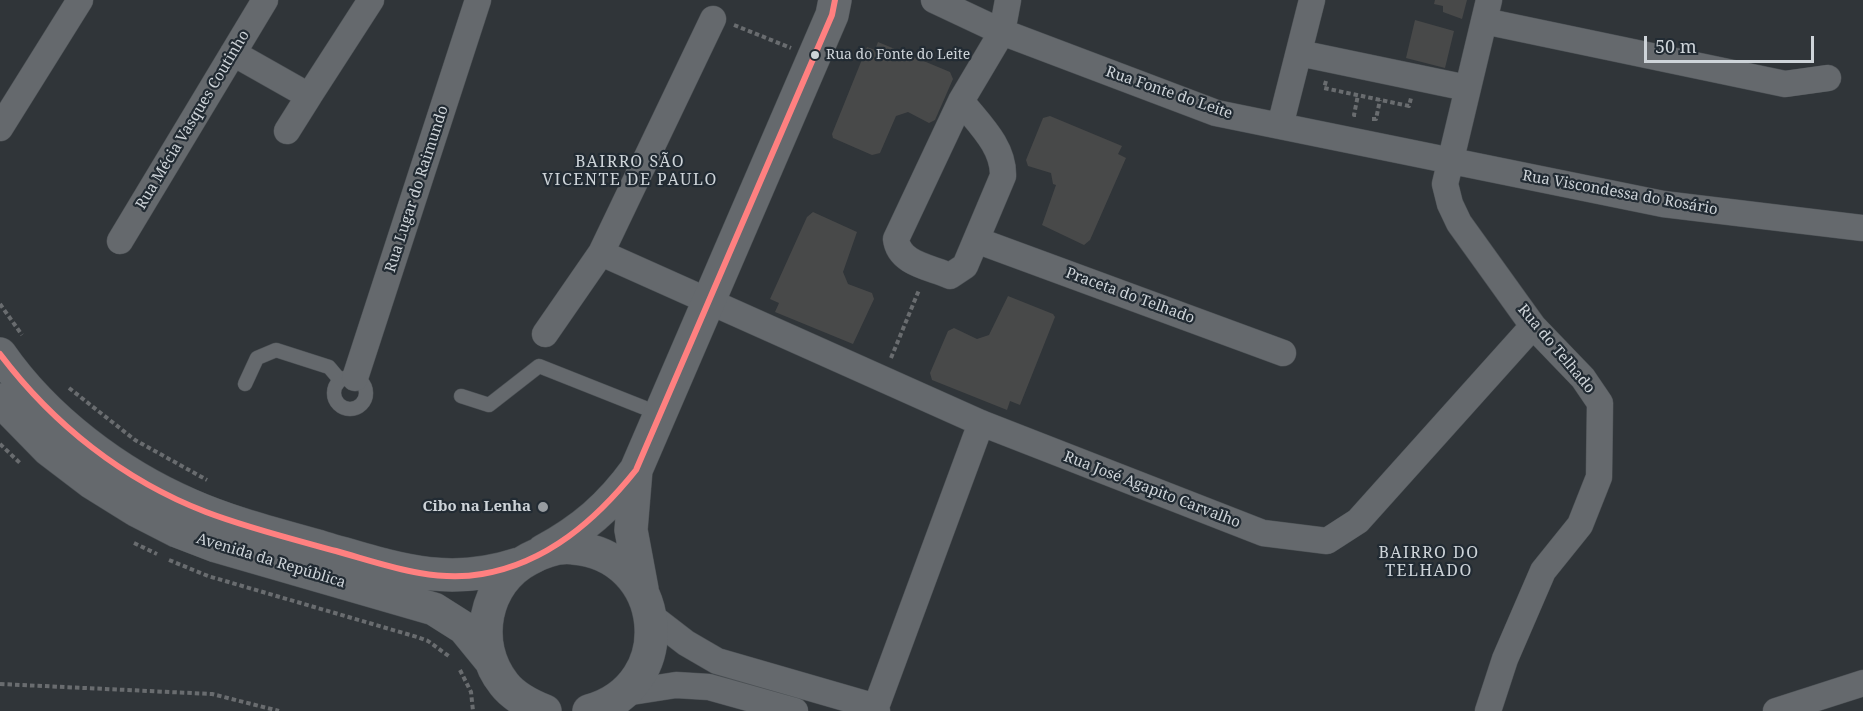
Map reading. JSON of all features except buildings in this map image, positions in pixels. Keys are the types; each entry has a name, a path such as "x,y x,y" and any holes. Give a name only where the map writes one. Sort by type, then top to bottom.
{"street":[{"path":"0,128 80,0"},
{"name":"Rua Mécia Vasques Coutinho","path":"120,241 265,0"},
{"path":"287,131 371,0"},
{"name":"Rua Lugar do Raimundo","path":"348,379 478,0"},
{"name":"Rua Fonte do Leite","path":"934,0 1002,32 1216,112 1449,161"},
{"path":"961,101 999,150 1004,163 1003,176 965,266 950,276 904,258 898,250 896,239 961,101 1002,32 1008,0"},
{"path":"1280,126 1312,0"},
{"path":"490,661 485,635 488,608 500,583 531,558 572,536 598,515 636,470 707,302 839,5"},
{"path":"1486,10 1785,84 1828,78"},
{"name":"Rua do Telhado","path":"1486,10 1449,161 1445,184 1450,204 1459,223 1533,326 1583,378 1600,403 1599,477 1580,525 1543,571 1505,658 1488,711"},
{"path":"545,334 601,253 713,19"},
{"path":"233,53 309,96"},
{"path":"1299,53 1467,88"},
{"name":"Rua Viscondessa do Rosário","path":"1449,161 1663,204 1863,228"},
{"name":"Praceta do Telhado","path":"976,240 1283,353"},
{"name":"Rua José Agapito Carvalho","path":"601,253 981,423 1263,533 1327,541 1358,521 1533,326"},
{"name":"Avenida da República","path":"14,349 36,397 72,431 111,461 189,505 226,519 377,563 442,576 481,575 531,558"},
{"name":"Avenida da República","path":"0,400 50,450 91,482 136,510 216,546 434,609 464,628 490,661 504,684 524,702 545,711"},
{"path":"531,558 571,547 599,553 623,567 646,603 686,643 717,661 877,709 981,423"},
{"path":"589,711 603,707 625,693 642,672 652,645 631,530 636,470"},
{"path":"1776,711 1863,683"},
{"path":"625,693 676,685 709,687 795,711"}],"lane":[{"path":"245,384 257,358 276,350 329,367 348,379"},
{"path":"460,396 489,405 539,366 660,414"}],"path":[{"path":"713,19 792,49 797,38"},
{"path":"1354,115 1358,96"},
{"path":"1376,119 1380,100"},
{"path":"883,379 928,267"},
{"path":"0,304 14,349"},
{"path":"64,384 135,440 217,484"},
{"path":"0,684 212,694 279,711"}],"transit line":[{"path":"0,354 43,404 92,447 146,484 206,512 270,533 426,574 445,576 482,574 528,560 568,537 587,522 636,470 832,15 835,0"}],"place":[{"name":"Rua do Fonte do Leite","path":"815,55"},
{"name":"Cibo na Lenha","path":"543,507"}],"district":[{"name":"BAIRRO SÃO VICENTE DE PAULO","path":"630,171"},
{"name":"BAIRRO DO TELHADO","path":"1429,562"}]}
